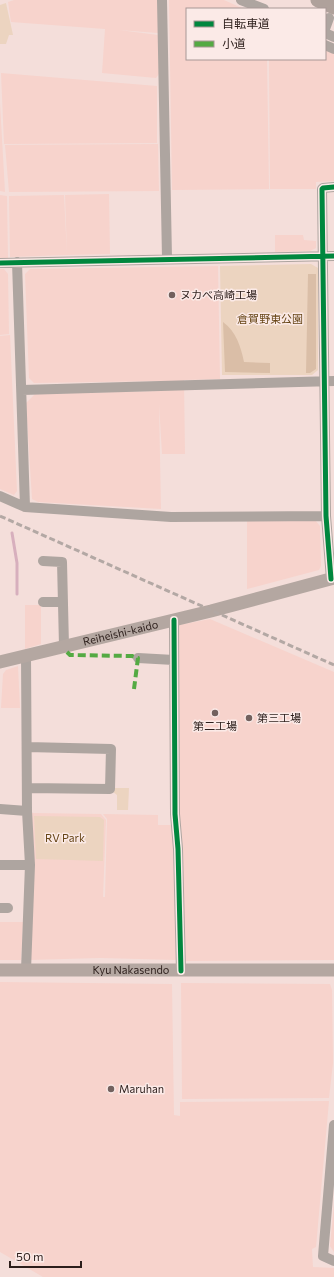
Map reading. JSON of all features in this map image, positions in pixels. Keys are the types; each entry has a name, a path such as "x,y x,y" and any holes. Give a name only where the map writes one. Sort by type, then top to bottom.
{"highway":[{"path":"318,0 332,12"}],"main road":[{"name":"Reiheishi-kaido","path":"0,662 174,620 332,579"},
{"name":"Kyu Nakasendo","path":"0,970 181,972 334,970"}],"street":[{"path":"162,0 167,258"},
{"path":"241,0 261,8"},
{"path":"326,27 332,12"},
{"path":"332,579 326,516 330,464 329,382 322,256 322,189 334,187"},
{"path":"0,263 167,258 334,256"},
{"path":"17,262 25,507"},
{"path":"22,390 329,382"},
{"path":"0,496 25,507 171,517 326,516"},
{"path":"43,561 62,562 64,646"},
{"path":"43,602 63,602"},
{"path":"174,620 175,814 178,848 181,972"},
{"path":"26,655 27,811 30,865 26,970"},
{"path":"138,658 174,660"},
{"path":"27,747 111,749 110,789 27,788"},
{"path":"0,809 27,811"},
{"path":"0,865 30,865"},
{"path":"334,1126 332,1174 323,1256 334,1261"}],"shaded area":[{"path":"14,0 158,0 158,33 119,30 158,35 159,74 156,78 102,73 105,29 11,22 8,2"},
{"path":"169,0 224,0 242,8 186,8 186,60 267,60 269,189 172,190"},
{"path":"326,49 334,53 334,181 316,182 316,189 270,189 269,60 326,60"},
{"path":"1,73 157,86 157,143 4,144"},
{"path":"0,103 5,192 0,191"},
{"path":"158,144 159,191 9,192 5,145"},
{"path":"109,194 110,254 67,255 65,195"},
{"path":"0,195 7,196 8,258 0,258"},
{"path":"64,195 67,255 10,257 9,196"},
{"path":"275,235 303,235 304,240 316,241 316,248 310,251 275,252"},
{"path":"218,266 220,379 184,380 185,454 162,454 159,404 161,509 38,502 32,499 26,403 35,394 159,391 158,381 34,383 29,378 25,274 30,269"},
{"path":"0,269 4,269 8,274 9,334 0,335"},
{"path":"308,274 316,274 316,369 310,373 306,373"},
{"path":"223,322 235,335 244,362 270,363 270,373 225,372"},
{"path":"10,335 17,491 14,495 0,489 0,336"},
{"path":"247,520 315,520 320,526 321,566 319,570 247,589"},
{"path":"25,605 41,605 41,644 25,649"},
{"path":"210,619 334,672 334,960 185,961 180,821 179,625"},
{"path":"18,666 20,708 1,708 3,674 6,670"},
{"path":"31,813 101,814 106,820 103,897 105,897 107,819 103,814 158,815 158,825 172,825 177,960 100,958 29,960"},
{"path":"0,922 23,922 21,960 0,960"},
{"path":"0,982 172,984 174,1115 180,1116 180,1102 329,1101 316,1247 312,1249 313,1267 334,1268 334,1277 43,1277 0,1252"},
{"path":"181,983 330,984 332,990 333,1063 329,1098 182,1099"},
{"path":"334,1204 334,1252 330,1246"}],"green space":[{"path":"6,3 13,35 9,35 6,44 0,44 0,5"},
{"name":"倉賀野東公園","path":"311,264 318,268 318,370 312,375 222,375 220,266"},
{"path":"113,788 129,788 128,810 117,810 117,795 113,792"},
{"name":"RV Park","path":"34,816 100,817 104,820 103,861 36,859"}],"waterway":[{"path":"12,533 17,563 17,594"}],"railway":[{"path":"0,516 334,665"}],"marked path":[{"path":"67,652 70,655 132,656 138,658 134,689"}],"cycle path":[{"path":"331,579 326,516 322,189 334,187"},
{"path":"0,263 334,256"},
{"path":"174,620 175,814 178,849 181,971"}],"place":[{"name":"ヌカべ高崎工場","path":"172,295"},
{"name":"第二工場","path":"215,713"},
{"name":"第三工場","path":"249,718"},
{"name":"Maruhan","path":"111,1089"}]}
